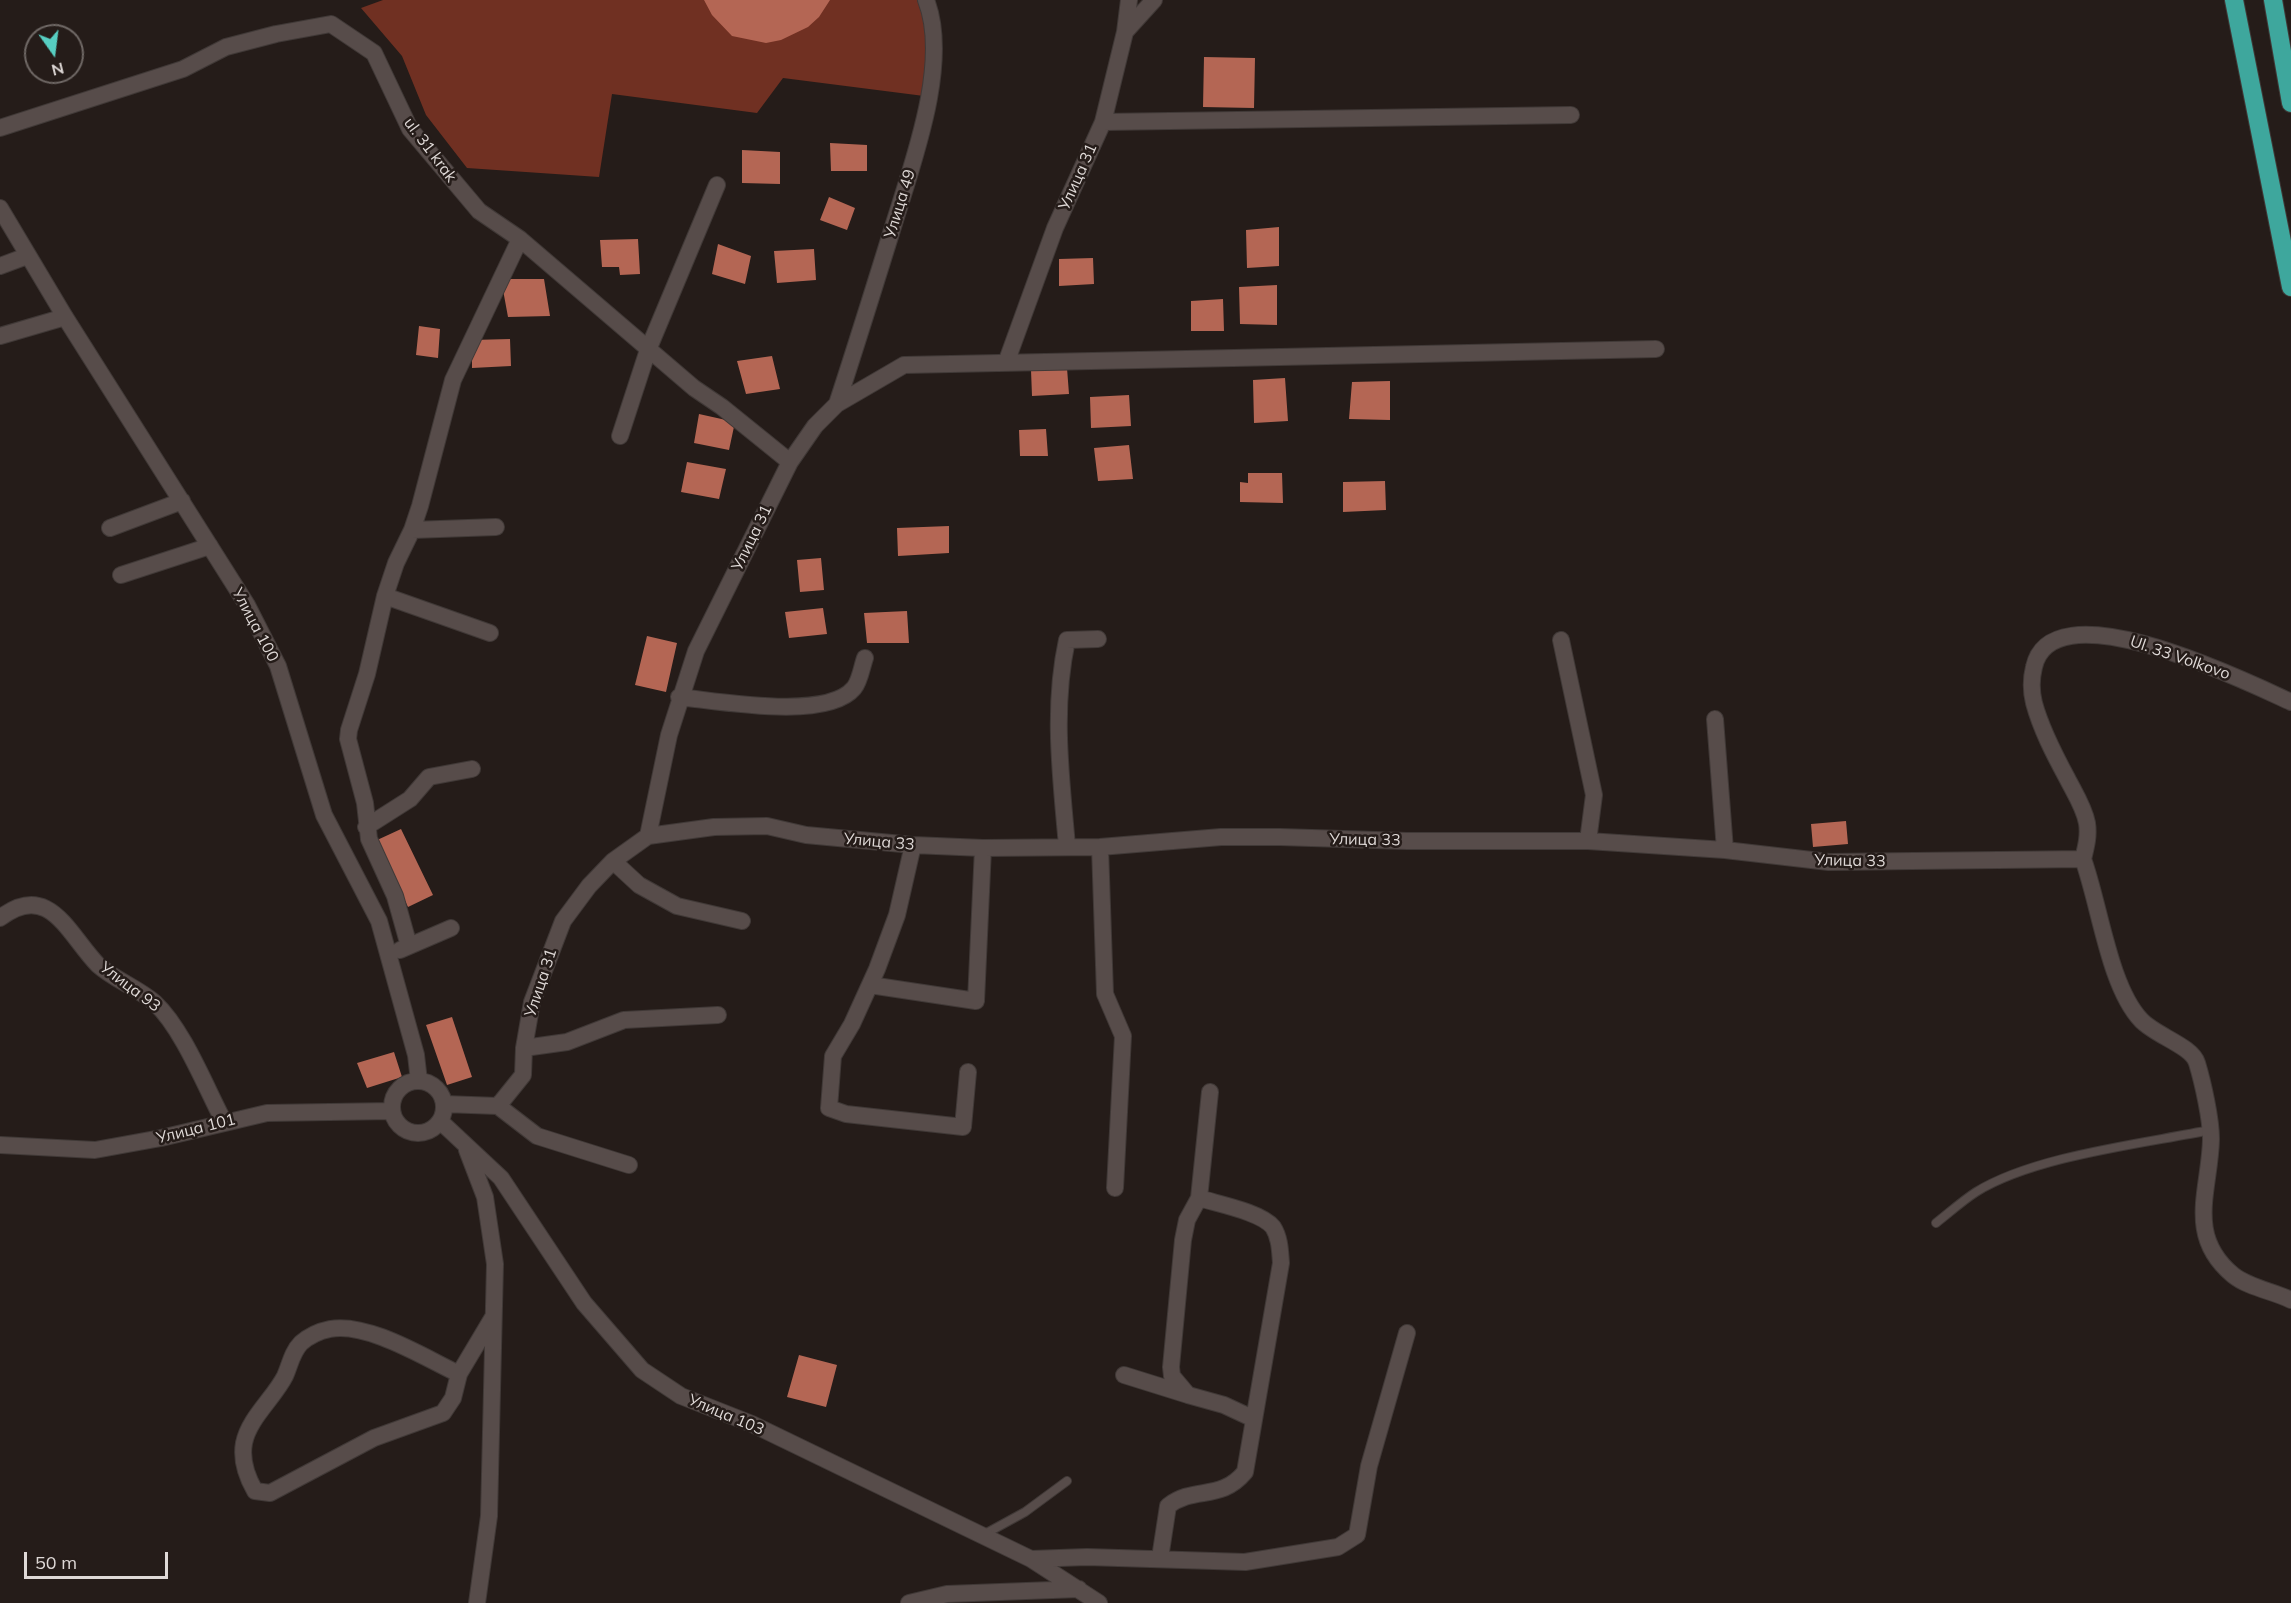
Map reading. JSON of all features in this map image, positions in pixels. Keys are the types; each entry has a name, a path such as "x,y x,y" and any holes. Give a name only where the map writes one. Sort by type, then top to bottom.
{"highway":[{"path":"2234,0 2291,287"},
{"path":"2273,0 2291,103"}],"street":[{"name":"Улица 49","path":"837,404 918,144 928,98 935,35 926,0"},
{"name":"Улица 31","path":"498,1106 523,1075 524,1048 532,1002 563,921 588,886 613,861 648,836 679,698 696,651 790,462 815,426 837,404 904,365 1006,363 1055,228 1103,122 1125,32 1129,0"},
{"path":"1125,32 1154,0"},
{"name":"ul. 31 krak","path":"0,128 183,69 226,47 276,34 331,24 374,53 410,129 479,211 520,239 648,350 790,462"},
{"path":"1103,122 1571,115"},
{"path":"620,436 648,350 717,185"},
{"name":"Улица 100","path":"0,208 65,318 247,605 278,666 324,815 375,911 416,1055 419,1081"},
{"path":"409,946 395,896 372,849 366,827 365,803 348,739 368,674 385,597 396,562 412,530 453,380 520,239"},
{"path":"0,266 27,256"},
{"path":"0,336 65,318"},
{"path":"1006,363 1656,348"},
{"path":"110,528 182,501"},
{"path":"412,530 496,527"},
{"path":"121,575 210,546"},
{"path":"385,597 490,633"},
{"name":"Ul. 33 Volkovo","path":"2083,859 2088,839 2084,813 2043,728 2032,690 2036,656 2044,644 2056,637 2075,634 2120,638 2188,658 2291,702"},
{"path":"1067,846 1057,728 1061,668 1067,640 1098,639"},
{"path":"1561,640 1594,795 1588,841"},
{"path":"679,698 781,708 834,702 855,688 865,658"},
{"path":"1715,719 1725,850"},
{"path":"366,827 410,800 429,777 472,769"},
{"name":"Улица 33","path":"648,836 714,827 767,826 806,835 913,845 983,848 1100,847 1221,837 1588,841 1725,850 1828,862 2083,859"},
{"path":"913,845 897,915 870,985 833,1056 829,1108 846,1114 963,1127 968,1072"},
{"path":"1100,847 1105,994 1123,1036 1115,1188"},
{"path":"870,985 976,1001 983,848"},
{"path":"2083,859 2121,991 2142,1022 2161,1037 2193,1054 2197,1062 2210,1130 2210,1157 2203,1198 2204,1226 2208,1243 2234,1276 2291,1300"},
{"path":"613,861 639,885 677,906 742,921"},
{"name":"Улица 93","path":"0,918 12,909 25,904 47,908 104,970 153,1002 172,1024 224,1122"},
{"path":"389,954 451,928"},
{"path":"524,1048 567,1042 624,1020 718,1015"},
{"path":"419,1081 435,1088 444,1104 440,1121 426,1132 408,1131 401,1127 392,1111 396,1094 402,1087 419,1081"},
{"path":"1188,1395 1173,1377 1171,1367 1183,1240 1187,1220 1199,1198 1210,1092"},
{"path":"444,1104 498,1106 537,1136 629,1165"},
{"name":"Улица 101","path":"0,1146 95,1150 161,1138 267,1113 392,1111"},
{"name":"Улица 103","path":"440,1121 501,1178 584,1304 642,1370 681,1396 752,1424 1031,1559 1099,1603"},
{"path":"465,1145 485,1197 495,1264 489,1516 477,1603"},
{"path":"1160,1558 1168,1506 1179,1497 1225,1490 1245,1472 1281,1263 1280,1244 1272,1227 1259,1217 1199,1198"},
{"path":"459,1374 383,1339 350,1329 332,1329 316,1333 301,1343 292,1355 285,1376 250,1428 244,1443 246,1474 255,1491 270,1493 374,1438 443,1413 453,1398 459,1374 493,1317"},
{"path":"1031,1559 1160,1558 1245,1562 1338,1547 1357,1535 1369,1466 1407,1334"},
{"path":"1124,1376 1224,1405 1254,1419"},
{"path":"909,1603 947,1594 1079,1589"}],"lane":[{"path":"1936,1223 1976,1192 2016,1173 2082,1156 2210,1130"},
{"path":"983,1535 1025,1512 1067,1481"}],"shaded area":[{"path":"383,0 917,0 935,35 924,96 783,78 757,113 612,94 599,177 467,168 426,115 402,56 361,8"}],"building":[{"path":"704,0 830,0 819,17 808,27 781,40 766,43 732,36 712,15"},
{"path":"1204,57 1255,58 1254,108 1203,107"},
{"path":"830,143 867,145 867,171 831,171"},
{"path":"742,150 780,152 780,184 742,183"},
{"path":"829,197 855,208 847,230 820,220"},
{"path":"1279,227 1279,266 1247,268 1246,230"},
{"path":"638,239 640,274 620,275 619,267 602,267 600,240"},
{"path":"718,244 751,256 745,284 712,274"},
{"path":"814,249 816,280 777,283 774,251"},
{"path":"1093,258 1094,284 1059,286 1059,259"},
{"path":"501,279 544,279 550,316 508,317"},
{"path":"1277,285 1277,325 1240,324 1239,287"},
{"path":"1223,299 1224,331 1191,331 1191,301"},
{"path":"419,326 440,329 438,358 416,355"},
{"path":"510,339 511,366 472,368 472,340"},
{"path":"772,356 780,389 746,394 737,361"},
{"path":"1067,368 1069,394 1032,396 1031,370"},
{"path":"1285,378 1288,421 1254,423 1253,380"},
{"path":"1390,381 1390,420 1349,419 1352,382"},
{"path":"1129,395 1131,426 1091,428 1090,397"},
{"path":"699,414 735,422 729,450 694,443"},
{"path":"1046,429 1048,456 1020,456 1019,430"},
{"path":"1129,445 1133,479 1098,481 1094,448"},
{"path":"687,462 726,469 719,499 681,492"},
{"path":"1248,473 1282,473 1283,503 1240,502 1240,482 1248,483"},
{"path":"1385,481 1386,510 1343,512 1343,482"},
{"path":"949,526 949,553 898,556 897,528"},
{"path":"821,558 824,590 800,592 797,560"},
{"path":"823,608 827,634 789,638 785,612"},
{"path":"907,611 909,643 867,643 864,613"},
{"path":"647,636 677,643 666,692 635,685"},
{"path":"1846,821 1848,844 1813,847 1811,824"},
{"path":"401,829 433,895 408,907 375,841"},
{"path":"452,1017 472,1077 447,1085 426,1025"},
{"path":"394,1052 402,1077 367,1088 357,1063"},
{"path":"799,1355 837,1365 826,1407 787,1397"}]}
